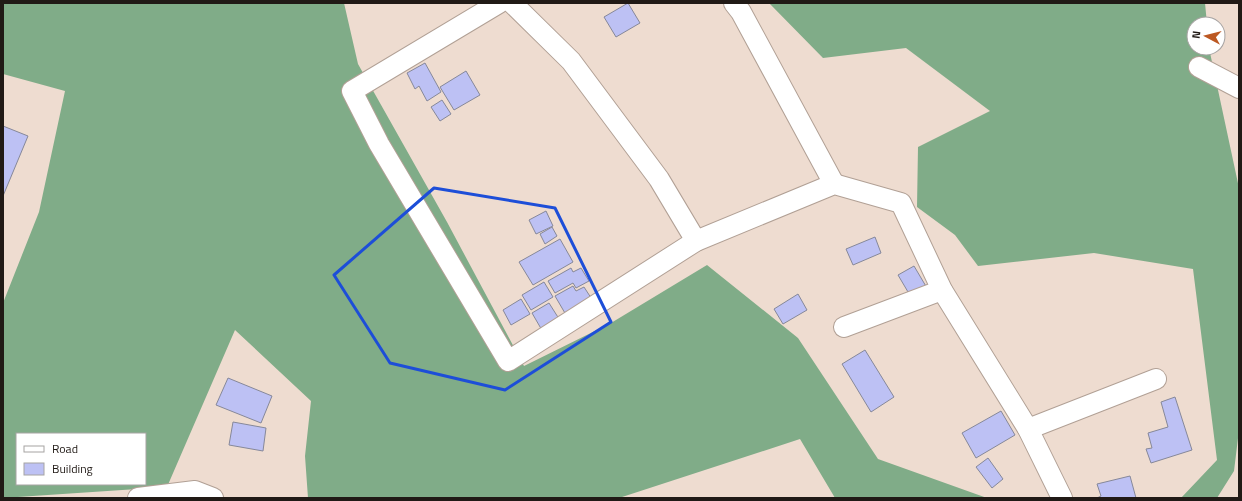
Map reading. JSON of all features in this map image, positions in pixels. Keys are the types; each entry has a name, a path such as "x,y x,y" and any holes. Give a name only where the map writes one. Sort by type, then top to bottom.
{"street":[{"path":"499,3 352,92 379,144 508,361 696,240 834,184 901,203 942,290 1028,429 1062,498"},
{"path":"512,3 572,61 659,179 696,240"},
{"path":"734,3 741,12 834,184"},
{"path":"1199,67 1239,88"},
{"path":"844,327 942,290"},
{"path":"1028,429 1156,379"},
{"path":"138,498 195,491 213,498"}],"highlighted area":[{"path":"434,188 555,208 611,322 505,390 390,363 334,275"}],"green space":[{"path":"3,3 344,3 358,64 447,222 524,366 611,323 707,265 798,338 878,459 987,498 835,498 800,439 619,498 308,498 305,456 311,401 235,330 167,487 3,498 3,303 39,212 65,91 3,74"},
{"path":"769,3 1205,3 1206,16 1186,16 1186,56 1211,56 1239,188 1239,430 1234,471 1217,498 1181,498 1217,460 1193,269 1094,253 978,266 955,235 917,207 918,147 990,111 906,48 823,58"}],"building":[{"path":"628,3 640,23 616,37 604,17"},
{"path":"425,63 441,92 427,101 419,86 415,89 407,73"},
{"path":"466,71 480,95 454,110 440,87"},
{"path":"442,100 451,114 440,121 431,107"},
{"path":"3,126 28,136 3,196"},
{"path":"546,211 553,226 536,234 529,220"},
{"path":"552,227 557,236 545,244 540,234"},
{"path":"875,237 881,253 853,265 846,249"},
{"path":"560,239 573,262 533,285 519,262"},
{"path":"914,266 927,288 911,297 898,275"},
{"path":"571,268 573,272 581,268 589,281 576,288 573,283 555,293 548,281"},
{"path":"544,282 553,297 531,310 522,295"},
{"path":"573,286 576,291 584,287 595,304 569,320 555,296"},
{"path":"798,294 807,310 783,324 774,309"},
{"path":"521,299 530,314 511,325 503,310"},
{"path":"549,303 561,322 543,332 532,313"},
{"path":"865,350 894,397 871,412 842,364"},
{"path":"228,378 272,396 261,423 216,405"},
{"path":"1175,397 1192,450 1151,463 1146,449 1152,448 1148,433 1168,427 1161,402"},
{"path":"1001,411 1015,435 976,458 962,433"},
{"path":"233,422 266,428 263,451 229,445"},
{"path":"988,458 1003,479 992,488 976,467"},
{"path":"1130,476 1136,498 1097,498 1101,496 1097,484"}]}
